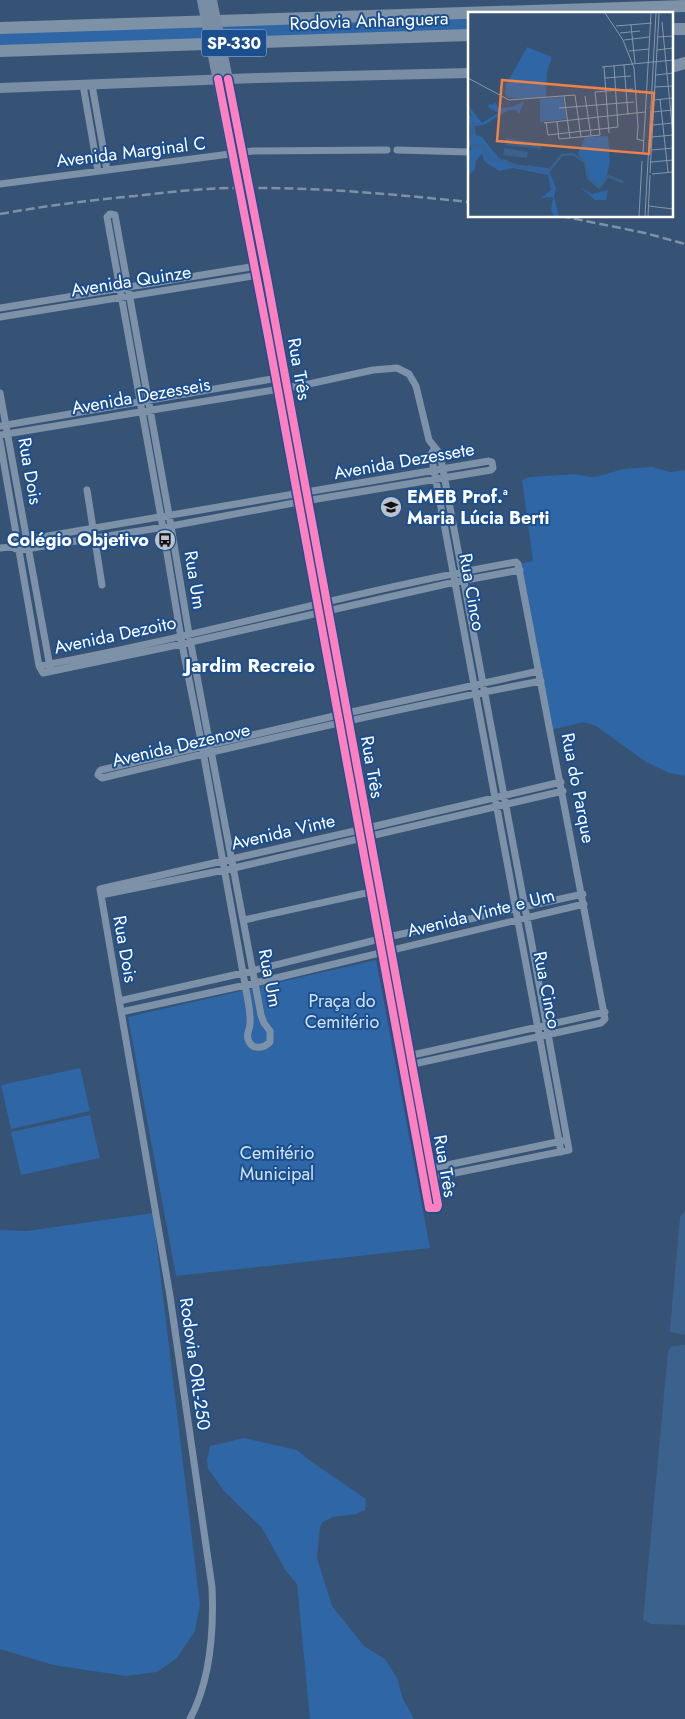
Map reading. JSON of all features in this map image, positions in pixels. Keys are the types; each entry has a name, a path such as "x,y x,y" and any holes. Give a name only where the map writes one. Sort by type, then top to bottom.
{"highway":[{"name":"Rodovia Anhanguera","path":"498,12 685,6"},
{"name":"Rodovia Anhanguera","path":"0,28 468,13"},
{"path":"672,29 685,28"},
{"name":"Rodovia Anhanguera","path":"0,51 468,35"},
{"path":"672,67 685,65"}],"street":[{"name":"Rua Três","path":"202,0 220,65 261,270 427,1173"},
{"name":"Rua Três","path":"212,0 220,65"},
{"path":"0,88 223,79 468,73"},
{"path":"87,85 107,170"},
{"path":"87,85 98,171"},
{"name":"Avenida Marginal C","path":"0,184 238,153 387,150"},
{"path":"397,150 468,152"},
{"name":"Rua Um","path":"110,214 115,215 128,287 170,516 189,634 261,1015 271,1034 270,1042 261,1048 254,1047 247,1036 250,1024 245,984 182,644 163,527 121,298 107,217 110,214"},
{"name":"Avenida Quinze","path":"0,308 128,287 261,270"},
{"name":"Avenida Quinze","path":"0,317 121,298 261,270"},
{"path":"282,383 340,378 373,370 397,368 409,374 416,386 429,440 435,448"},
{"name":"Avenida Dezesseis","path":"3,426 140,402 282,383"},
{"name":"Avenida Dezesseis","path":"4,435 150,410 282,383"},
{"name":"Rua Dois","path":"0,392 4,435 27,539 50,664 48,673"},
{"name":"Rua Dois","path":"0,441 39,666"},
{"name":"Rua Cinco","path":"427,1173 565,1151 564,1141 547,1026 527,916 445,478 440,454 437,448 435,448 432,454 434,470 453,573 538,1027 564,1141"},
{"name":"Avenida Dezessete","path":"0,548 11,546 18,541 27,539 161,517 303,497 445,478 491,470 493,468 492,462 443,468 303,497 171,526 19,550"},
{"path":"87,490 102,585"},
{"path":"11,546 19,550"},
{"name":"Avenida Dezoito","path":"39,666 288,611 323,608 371,601 519,567 516,562 453,573 370,592 323,608 289,620 48,673"},
{"name":"Rua do Parque","path":"519,567 605,1016"},
{"path":"370,592 371,601"},
{"path":"288,611 289,620"},
{"path":"39,666 41,672 48,673"},
{"name":"Avenida Dezenove","path":"539,671 431,694 343,718 212,752 203,750 101,770 98,775 102,778 203,750 210,744 343,718 432,703 542,681"},
{"path":"431,694 432,703"},
{"name":"Avenida Vinte","path":"561,782 495,796 364,834 234,868 100,893 102,887 232,859 364,834 497,807 563,791"},
{"path":"244,920 375,891"},
{"name":"Rua Dois","path":"100,893 121,1012"},
{"name":"Avenida Vinte e Um","path":"119,1001 253,971 384,938 583,894"},
{"name":"Avenida Vinte e Um","path":"121,1012 255,983 518,918 584,904"},
{"name":"Rodovia ORL-250","path":"121,1012 170,1296 212,1587 213,1619 211,1646 203,1681 190,1719"},
{"path":"406,1061 538,1027 605,1016"},
{"path":"406,1061 540,1036 601,1022 605,1016"},
{"path":"427,1173 564,1141"}],"green space":[{"path":"468,17 468,31 0,46 0,32"},
{"path":"652,467 670,472 685,470 685,776 669,773 646,762 596,726 583,722 551,730 519,564 533,561 522,480 529,477 576,474 590,477 600,476 623,469"},
{"name":"Cemitério Municipal","path":"376,960 430,1248 176,1276 128,1017"},
{"path":"80,1068 90,1111 11,1129 1,1085"},
{"path":"90,1115 100,1158 21,1175 11,1132"},
{"path":"153,1213 200,1605 195,1631 177,1658 157,1672 126,1676 53,1665 0,1649 0,1230 27,1231"},
{"path":"244,1438 297,1450 366,1499 365,1510 356,1514 333,1517 323,1522 320,1527 317,1558 332,1606 364,1646 385,1659 397,1678 403,1699 414,1719 310,1719 297,1584 286,1571 262,1528 224,1491 208,1469 207,1460 210,1446"}],"shaded area":[{"path":"685,1211 685,1335 670,1332 670,1329 680,1217"},
{"path":"685,1345 685,1625 651,1624 643,1620 668,1351 672,1346"}],"railway":[{"path":"0,214 101,199 225,188 325,190 468,202"},
{"path":"571,218 645,233 685,244"}],"cycle path":[{"path":"218,79 268,336 429,1208 437,1208 438,1205 267,278 228,79"}],"place":[{"name":"EMEB Prof.ª Maria Lúcia Berti","path":"391,507"},
{"name":"Colégio Objetivo","path":"165,540"}],"district":[{"name":"Jardim Recreio","path":"250,665"}],"park label":[{"name":"Praça do Cemitério","path":"342,1011"}]}
